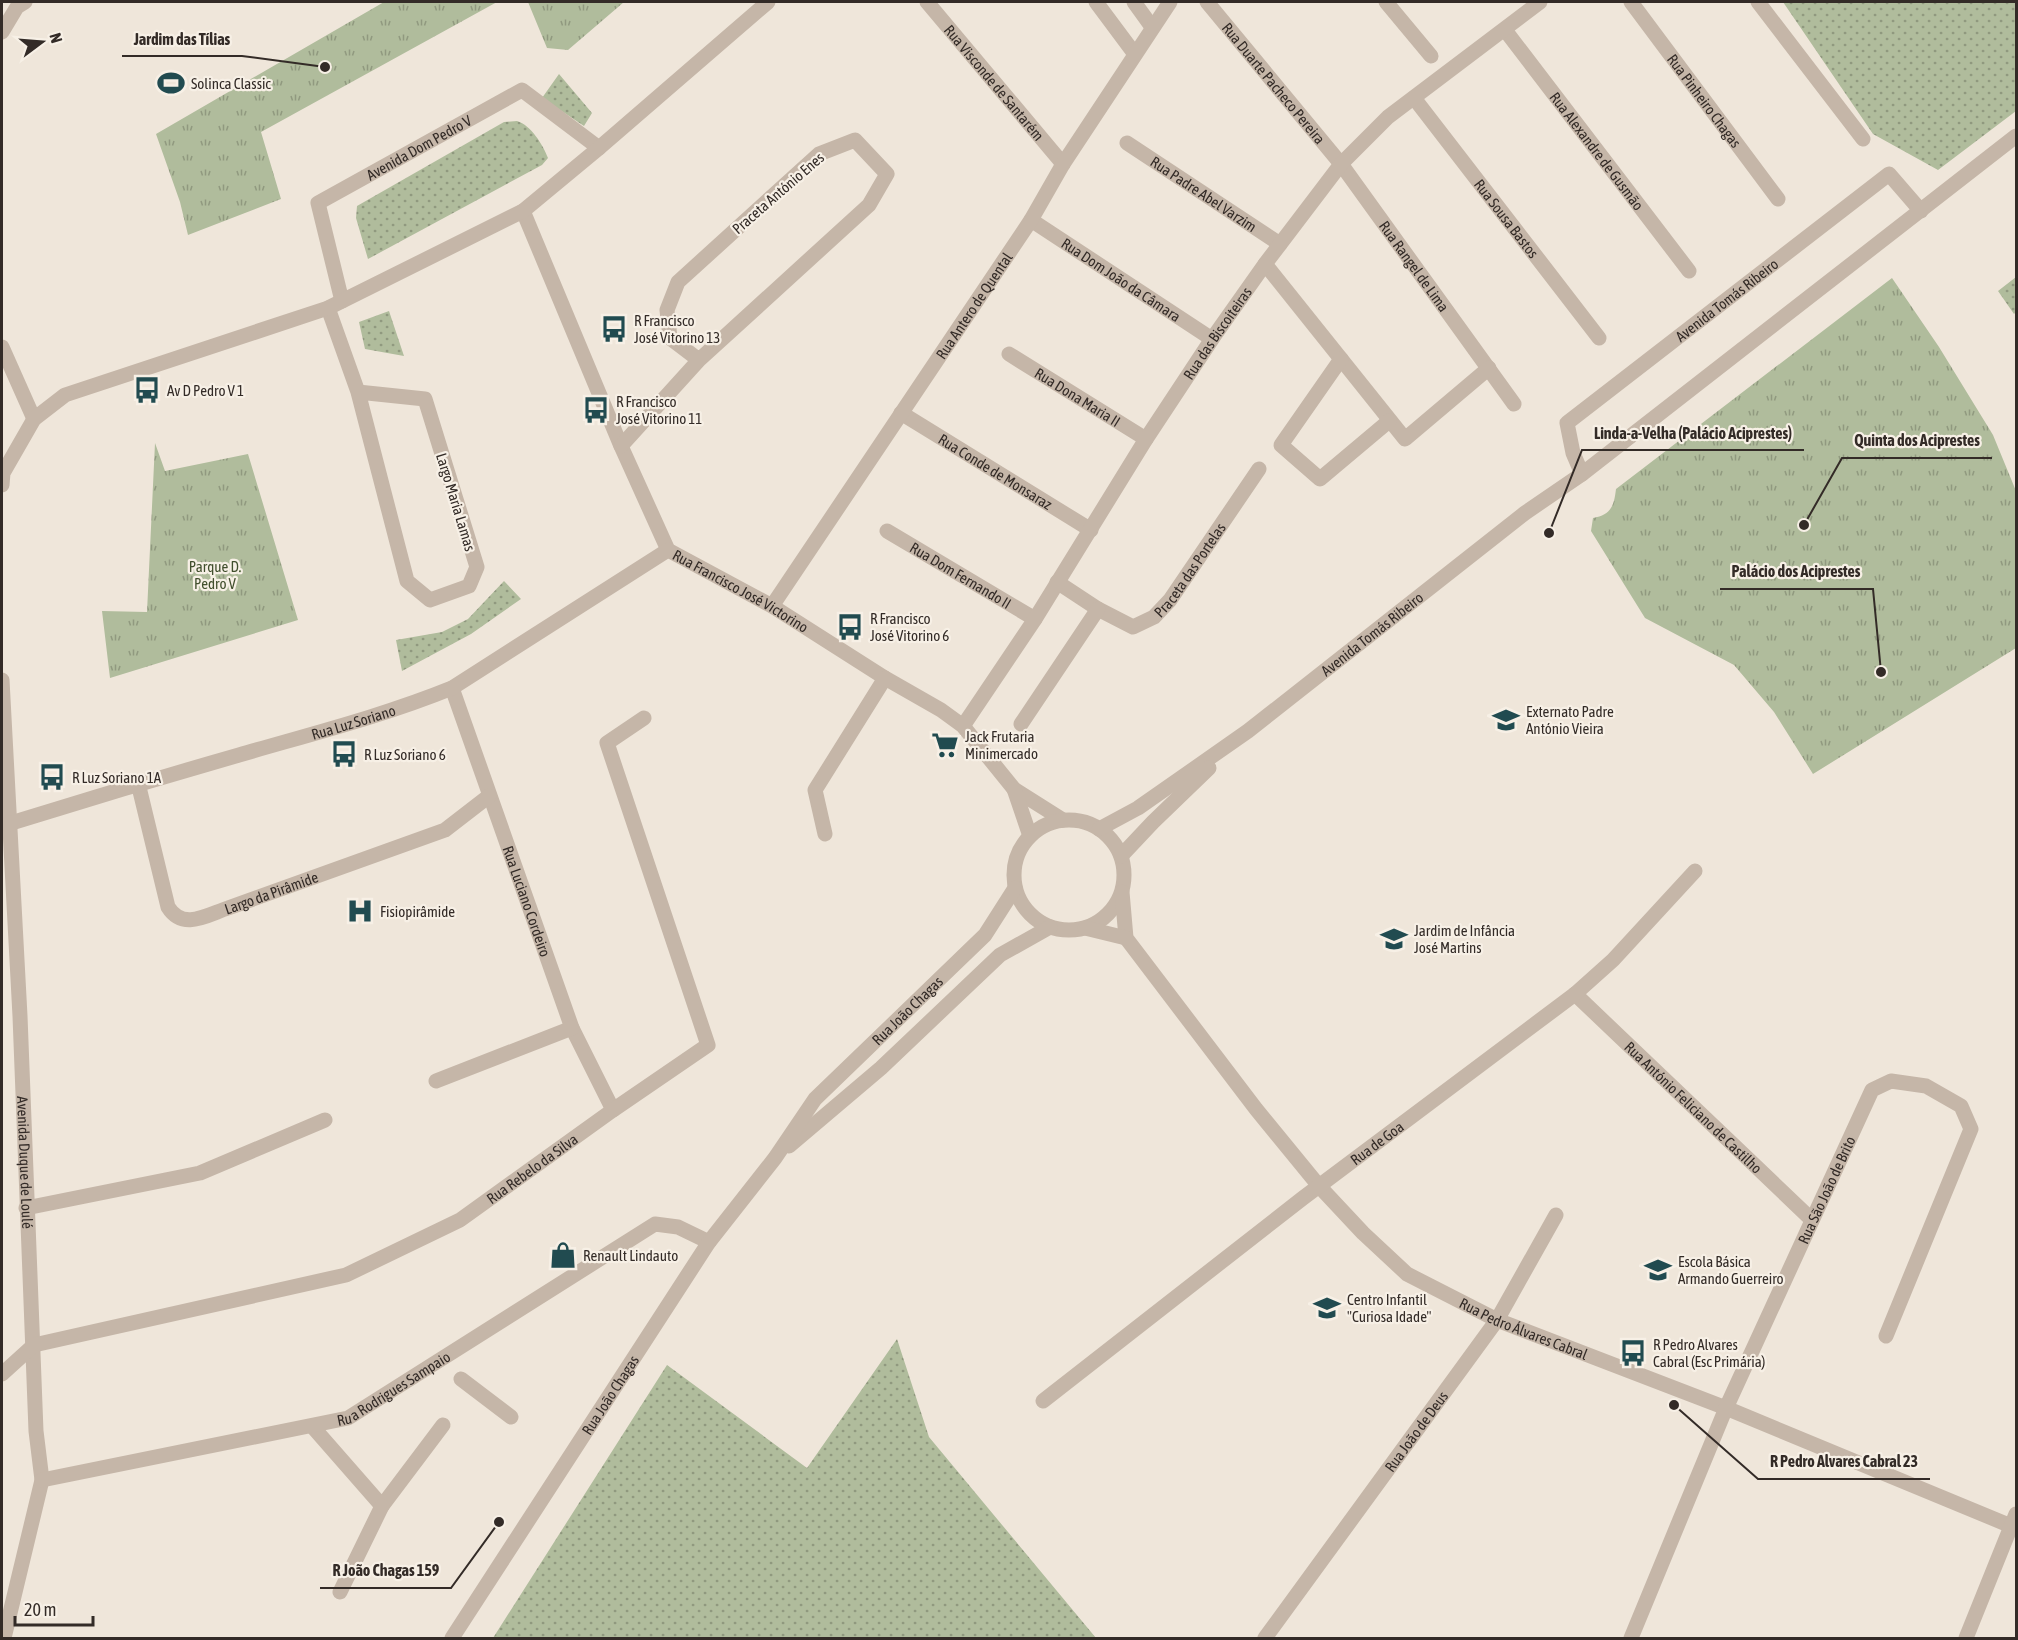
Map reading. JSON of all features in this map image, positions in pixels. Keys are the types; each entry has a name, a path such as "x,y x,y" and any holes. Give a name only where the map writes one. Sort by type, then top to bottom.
{"street":[{"path":"2,32 17,7 25,2"},
{"path":"2,485 3,473 34,419 65,395 335,304 523,211 768,2"},
{"name":"Rua Visconde de Santarém","path":"927,2 1063,164"},
{"path":"1096,2 1134,53"},
{"path":"1134,2 1152,27"},
{"name":"Rua Antero de Quental","path":"772,606 1031,220 1063,164 1134,53 1170,2"},
{"name":"Rua Duarte Pacheco Pereira","path":"1207,2 1341,164"},
{"path":"1386,2 1431,56"},
{"name":"Rua Pinheiro Chagas","path":"1631,2 1778,199"},
{"path":"1758,2 1863,139"},
{"name":"Rua das Biscoiteiras","path":"963,726 1035,619 1146,439 1212,339 1265,264 1341,164 1388,117 1505,30 1535,3"},
{"name":"Rua Alexandre de Gusmão","path":"1505,30 1689,271"},
{"name":"Avenida Dom Pedro V","path":"335,304 318,203 522,90 599,148"},
{"name":"Rua Sousa Bastos","path":"1414,98 1599,338"},
{"name":"Avenida Tomás Ribeiro","path":"1099,829 1138,808 1248,731 1516,520 1582,474 2016,136"},
{"name":"Praceta António Enes","path":"621,446 699,360 869,205 887,174 855,140 819,154 678,282 667,310 670,338 699,360"},
{"name":"Rua Padre Abel Varzim","path":"1127,143 1280,244"},
{"name":"Rua Rangel de Lima","path":"1341,164 1514,404"},
{"name":"Avenida Tomás Ribeiro","path":"1582,474 1573,453 1567,423 1889,174 1921,211"},
{"name":"Rua Francisco José Victorino","path":"523,211 621,446 668,550 772,606 885,678 941,710 963,726 1014,789 1063,820"},
{"name":"Rua Dom João da Câmara","path":"1031,220 1212,339"},
{"path":"1265,264 1405,439 1489,368"},
{"name":"Largo Maria Lamas","path":"335,304 407,581 430,600 470,586 477,567 424,399 358,392"},
{"path":"2,347 34,419"},
{"name":"Rua Dona Maria II","path":"1009,354 1146,439"},
{"path":"1341,359 1281,445 1320,479 1389,421"},
{"name":"Rua Conde de Monsaraz","path":"901,413 1091,530"},
{"name":"Praceta das Portelas","path":"1057,582 1098,609 1133,627 1154,617 1170,600 1259,469"},
{"name":"Rua Dom Fernando II","path":"887,531 1035,619"},
{"name":"Rua Luz Soriano","path":"8,824 138,783 337,727 415,703 452,688 668,550"},
{"path":"1021,724 1098,609"},
{"path":"825,834 815,790 885,678"},
{"name":"Avenida Duque de Loulé","path":"2,680 20,1016 36,1431 42,1480 4,1638"},
{"name":"Rua Luciano Cordeiro","path":"452,688 572,1028 613,1110"},
{"name":"Rua Rebelo da Silva","path":"34,1345 346,1275 460,1220 708,1045 607,743 644,718"},
{"name":"Avenida Tomás Ribeiro","path":"1121,856 1248,731"},
{"name":"Largo da Pirâmide","path":"138,783 168,907 174,916 182,920 195,919 239,904 445,830 489,796"},
{"name":"Rua Francisco José Victorino","path":"1014,789 1030,836"},
{"path":"1063,820 1082,821 1099,829 1112,841 1121,856 1124,874 1122,892 1126,938 1085,928 1067,930 1050,927 1028,912 1022,905 1015,888 1014,869 1019,851 1030,836 1045,825 1063,820"},
{"name":"Rua de Goa","path":"1043,1401 1319,1186 1575,994 1613,960 1695,872"},
{"name":"Rua João Chagas","path":"452,1638 709,1242 775,1158 815,1099 985,935 1015,888"},
{"path":"1085,928 1101,920 1114,908 1122,892"},
{"name":"Rua João Chagas","path":"775,1158 881,1068 1000,955 1050,927"},
{"name":"Rua Pedro Álvares Cabral","path":"1126,938 1256,1109 1319,1186 1363,1233 1407,1274 1497,1320 2015,1522"},
{"name":"Rua António Feliciano de Castilho","path":"1575,994 1812,1220"},
{"path":"435,1081 572,1028"},
{"name":"Rua São João de Brito","path":"1630,1638 1726,1408 1872,1090 1891,1081 1926,1086 1961,1106 1971,1129 1886,1336"},
{"path":"26,1208 201,1173 326,1120"},
{"name":"Rua João de Deus","path":"1265,1638 1497,1320 1556,1215"},
{"name":"Rua Rodrigues Sampaio","path":"42,1480 348,1418 655,1224 678,1227 709,1242"},
{"path":"2,1374 34,1345"},
{"path":"460,1379 511,1417"},
{"path":"340,1592 382,1506 443,1425"},
{"path":"312,1426 382,1506"},
{"path":"1966,1638 2015,1522"}],"green space":[{"path":"384,2 497,2 261,132 281,199 188,235 180,202 156,134"},
{"path":"528,2 624,2 568,50 547,48"},
{"path":"1783,2 2016,2 2016,111 1938,170 1873,134"},
{"path":"559,74 592,113 584,126 542,98"},
{"path":"517,121 532,131 543,147 548,158 542,165 368,259 356,218 357,206 504,122"},
{"path":"2016,277 2016,312 2014,314 1998,291"},
{"path":"1892,278 1939,347 1993,435 2016,491 2016,648 1813,774 1774,712 1734,665 1645,618 1591,531 1593,518 1608,512 1616,489"},
{"path":"389,311 404,356 365,349 359,322"},
{"name":"Parque D. Pedro V","path":"155,443 165,471 248,454 298,620 110,678 102,611 147,612"},
{"path":"504,581 521,599 471,634 402,671 396,640 442,632 468,619"},
{"path":"897,1339 929,1437 1096,1638 493,1638 667,1365 807,1468"}],"place":[{"name":"Jardim das Tílias","path":"325,67"},
{"name":"Solinca Classic","path":"171,83"},
{"name":"R Francisco José Vitorino 13","path":"614,329"},
{"name":"Av D Pedro V 1","path":"147,390"},
{"name":"R Francisco José Vitorino 11","path":"596,410"},
{"name":"Quinta dos Aciprestes","path":"1804,525"},
{"name":"Linda-a-Velha (Palácio Aciprestes)","path":"1549,533"},
{"name":"R Francisco José Vitorino 6","path":"850,627"},
{"name":"Palácio dos Aciprestes","path":"1881,672"},
{"name":"Externato Padre António Vieira","path":"1506,720"},
{"name":"Jack Frutaria Minimercado","path":"945,745"},
{"name":"R Luz Soriano 6","path":"344,754"},
{"name":"R Luz Soriano 1A","path":"52,777"},
{"name":"Fisiopirâmide","path":"360,911"},
{"name":"Jardim de Infância José Martins","path":"1394,939"},
{"name":"Renault Lindauto","path":"563,1255"},
{"name":"Escola Básica Armando Guerreiro","path":"1658,1270"},
{"name":"Centro Infantil \"Curiosa Idade\"","path":"1327,1308"},
{"name":"R Pedro Alvares Cabral (Esc Primária)","path":"1633,1353"},
{"name":"R Pedro Alvares Cabral 23","path":"1674,1405"},
{"name":"R João Chagas 159","path":"499,1522"}]}
